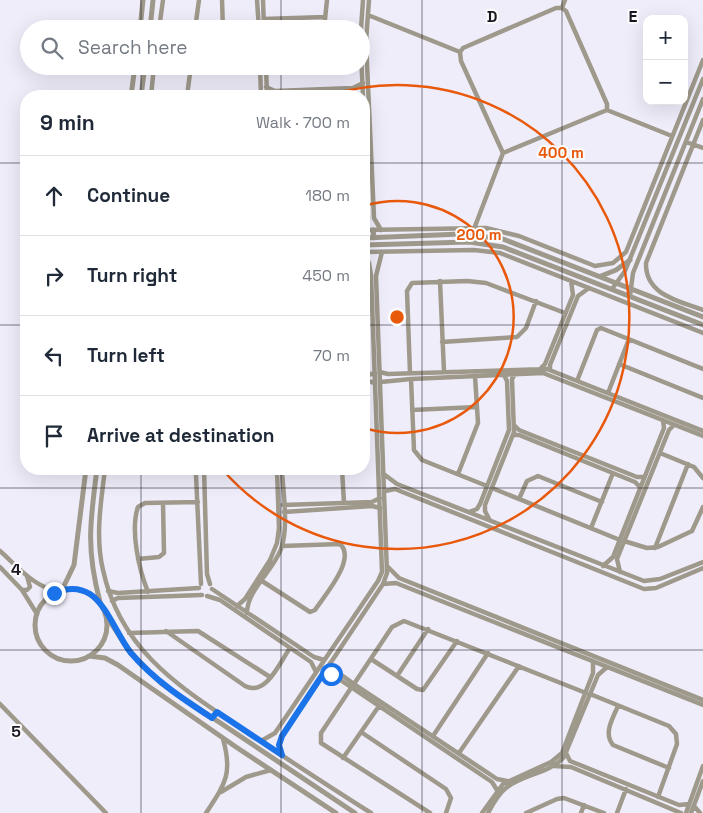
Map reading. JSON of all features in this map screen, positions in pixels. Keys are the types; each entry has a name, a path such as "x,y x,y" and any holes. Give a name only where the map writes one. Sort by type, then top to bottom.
{"street":[{"path":"141,20 143,0"},
{"path":"151,20 153,0"},
{"path":"160,20 162,0"},
{"path":"197,20 199,0"},
{"path":"222,0 223,20"},
{"path":"257,0 258,20"},
{"path":"263,0 264,19 325,17"},
{"path":"325,20 327,0"},
{"path":"362,20 363,0"},
{"path":"368,20 369,0"},
{"path":"562,8 565,0"},
{"path":"503,153 461,61 460,52 463,48 556,8 562,8 566,11 607,110"},
{"path":"368,15 460,52"},
{"path":"374,238 373,230 473,227 506,232 595,266 613,263 626,252 703,60"},
{"path":"132,90 134,75"},
{"path":"142,90 144,75"},
{"path":"152,90 153,75"},
{"path":"188,90 190,75"},
{"path":"261,75 262,90"},
{"path":"265,90 266,75"},
{"path":"362,75 362,90"},
{"path":"368,75 368,90"},
{"path":"612,289 618,283 630,260 703,79"},
{"path":"266,87 275,90 353,88 362,83"},
{"path":"630,296 633,273 703,99"},
{"path":"470,242 473,227 503,153 607,110 672,136 677,143"},
{"path":"703,120 646,263 650,283 659,292 703,310"},
{"path":"370,130 374,218 381,230"},
{"path":"672,136 681,134"},
{"path":"686,142 703,148"},
{"path":"634,231 641,233"},
{"path":"370,238 472,234 514,242 703,317"},
{"path":"648,236 656,239"},
{"path":"370,245 470,242 492,244 514,250 703,325"},
{"path":"370,253 487,251 508,256 703,334"},
{"path":"261,742 275,733 382,572 376,276 382,252"},
{"path":"601,276 616,270 630,260"},
{"path":"370,267 378,372"},
{"path":"625,271 633,273"},
{"path":"541,368 545,364 573,293 571,281"},
{"path":"565,313 486,283 414,282 407,288 410,376 414,450 416,456 644,548 655,548 692,530 703,507"},
{"path":"440,282 444,372"},
{"path":"550,370 550,365 578,296 589,288"},
{"path":"442,342 517,337 526,328 536,302"},
{"path":"577,381 598,329 602,328 703,369"},
{"path":"608,393 629,339"},
{"path":"619,364 703,398"},
{"path":"410,376 444,372 541,368 577,381 674,425 703,436"},
{"path":"370,374 378,372 392,377"},
{"path":"469,512 479,507 513,435 512,381 515,374"},
{"path":"370,381 378,383 392,377 410,376 546,374 608,393 703,431"},
{"path":"489,520 484,508 509,428 507,382 504,375"},
{"path":"458,474 476,427 476,376"},
{"path":"412,410 477,407"},
{"path":"282,755 279,745 282,736 383,584 388,567 384,474 379,417"},
{"path":"620,572 616,561 640,487 664,428 663,420"},
{"path":"514,425 520,430 628,474 638,478 644,477"},
{"path":"603,566 612,559 622,540 670,428 674,425"},
{"path":"513,435 519,435 613,473 636,483 640,487"},
{"path":"660,452 698,470 703,478"},
{"path":"655,548 688,464"},
{"path":"591,528 613,473"},
{"path":"384,474 397,484 603,566 649,582 703,562"},
{"path":"85,475 72,572 60,590 43,602 37,614 37,634 47,651 55,657 70,660 89,656 112,661 223,739 336,813"},
{"path":"95,475 89,528 92,570 101,605 129,651 162,684 355,813"},
{"path":"104,475 98,533 100,557 108,591 129,633 159,669 217,712 370,813"},
{"path":"196,475 200,586 204,595"},
{"path":"204,475 207,574 211,586 247,613 314,657 324,660"},
{"path":"237,606 245,598 265,568 277,543 279,528 276,475"},
{"path":"247,613 248,603 282,546 284,512 282,475"},
{"path":"342,475 344,503"},
{"path":"519,499 527,481 538,476 602,502"},
{"path":"385,491 395,489 644,589 656,588 703,568"},
{"path":"283,504 372,502 380,498"},
{"path":"148,592 138,559 137,509 142,504 198,502"},
{"path":"138,559 159,557 164,553 163,503"},
{"path":"284,512 363,506 380,508"},
{"path":"78,527 85,531 89,528"},
{"path":"262,581 310,612 315,610 343,566 344,550 340,544 282,546"},
{"path":"0,551 43,587 60,590 77,589 86,592 101,605"},
{"path":"0,567 22,590 37,614"},
{"path":"388,567 399,578 592,662 703,700"},
{"path":"683,570 686,576"},
{"path":"22,590 27,590 30,587 27,575"},
{"path":"383,584 396,584 516,628 703,705"},
{"path":"108,591 116,593 148,592 211,586"},
{"path":"204,595 211,586"},
{"path":"112,601 118,598 204,595 220,600 313,664 316,672"},
{"path":"360,606 366,610"},
{"path":"89,656 100,646 105,638 107,628 106,614"},
{"path":"430,813 323,745 320,736 392,627 400,622 409,622 428,629 673,729 676,734 677,744 658,797"},
{"path":"396,676 428,629"},
{"path":"129,633 189,630 202,633 270,677"},
{"path":"166,631 249,688 262,687 290,648"},
{"path":"371,659 419,690 424,689 457,641"},
{"path":"433,736 488,653"},
{"path":"592,662 596,674"},
{"path":"330,663 334,673 353,686 498,779 507,781"},
{"path":"459,754 519,666"},
{"path":"482,813 508,786 559,756 571,734 596,674 607,667"},
{"path":"323,674 334,673"},
{"path":"158,693 162,684"},
{"path":"353,686 379,706 492,782 497,790"},
{"path":"0,704 106,813"},
{"path":"343,758 379,706"},
{"path":"618,706 608,731 608,736 613,745 669,768"},
{"path":"212,718 217,712"},
{"path":"361,732 446,789 450,798 446,813"},
{"path":"553,766 566,752 571,734"},
{"path":"206,813 220,793 229,762 223,739"},
{"path":"566,752 570,761 658,797 679,809"},
{"path":"488,813 497,790 507,781 553,766 571,767 679,809 691,805"},
{"path":"691,813 691,805 703,766"},
{"path":"220,793 246,777 271,770"},
{"path":"686,813 703,781"},
{"path":"617,813 626,789"},
{"path":"526,813 560,798 604,813"},
{"path":"582,813 584,805"},
{"path":"691,805 700,813"}],"route":[{"path":"54,593 62,590 77,589 91,594 101,605 129,651 151,675 212,718 217,712 282,755 279,741 282,736 323,674 331,674"}]}
